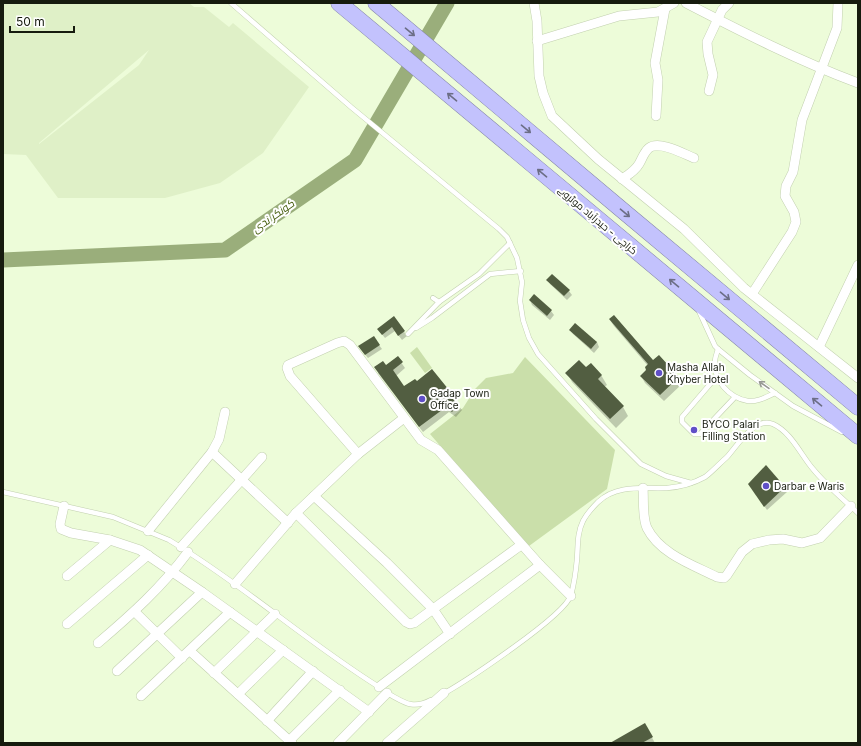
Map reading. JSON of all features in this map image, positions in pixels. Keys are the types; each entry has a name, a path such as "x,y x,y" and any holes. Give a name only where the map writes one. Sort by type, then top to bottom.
{"highway":[{"name":"کراچی - حیدرآباد موٹروے","path":"339,3 694,299 851,435"},
{"path":"378,5 858,407"}],"street":[{"path":"534,3 537,21 539,76 543,93 552,116 598,159 684,229 752,294 858,378"},
{"path":"537,41 619,16 658,12 674,3"},
{"path":"709,91 713,75 707,42 722,10 729,3"},
{"path":"752,294 792,232 796,222 794,212 785,196 786,186 793,172 802,120 837,28 838,3"},
{"path":"692,4 718,20 821,68 858,83"},
{"path":"656,116 658,80 655,64 665,9"},
{"path":"622,179 634,170 649,148 654,145 662,146 694,158"},
{"path":"819,347 858,265"},
{"path":"358,454 290,376 287,368 288,365 338,342 344,341 350,345 421,440 438,450 540,565 570,596"},
{"path":"148,531 212,452 218,439 225,412"},
{"path":"235,584 296,513 358,454 404,418"},
{"path":"212,452 288,523"},
{"path":"98,643 135,612 173,572 184,550 262,457"},
{"path":"643,488 644,516 647,527 657,542 674,555 717,577 724,578 742,552 752,544 769,540 783,539 802,543 820,538 851,506"},
{"path":"314,496 433,609 450,634"},
{"path":"64,506 60,524 61,529 70,533 110,540 140,550 202,592 369,712"},
{"path":"296,513 406,622 410,624 414,623 522,545"},
{"path":"68,576 110,540"},
{"path":"67,624 148,555"},
{"path":"379,687 540,565"},
{"path":"117,671 202,592"},
{"path":"135,612 182,658"},
{"path":"141,696 230,612"},
{"path":"214,673 275,614"},
{"path":"238,694 283,650"},
{"path":"190,651 290,742 340,690"},
{"path":"267,721 313,671"},
{"path":"338,743 387,693"},
{"path":"387,743 444,693"}],"lane":[{"path":"230,3 351,108 499,229 510,242 517,258 522,282 520,301 523,320 529,338 538,354 596,419 641,464 666,476 691,483"},
{"path":"510,242 478,274 439,302 408,334 432,318 490,274 520,271"},
{"path":"433,298 439,302"},
{"path":"694,299 715,346 718,349 750,375 793,406 858,440"},
{"path":"718,349 714,362 717,376 724,388 735,397 748,401 762,399 775,393"},
{"path":"717,376 682,417 682,422 694,434 700,434 735,397"},
{"path":"3,492 113,517 169,540 235,584 321,649 387,693 412,706 422,705 482,671 539,627 567,602 570,596 577,559 577,542 583,521 598,502 614,492 643,488 669,488 691,483 706,476 727,456 746,433 761,424 772,423 784,432 813,469 858,513"}],"shaded area":[{"path":"3,3 189,3 194,7 204,7 229,27 233,23 309,87 263,153 220,183 165,198 58,198 26,155 3,154","holes":["149,50 139,65 39,144"]},
{"path":"417,347 432,368 425,373 410,353"},
{"path":"525,357 615,450 607,489 529,546 516,534 430,434 463,408 475,389 486,378 513,373"}],"building":[{"path":"552,274 570,290 564,296 546,280"},
{"path":"534,294 552,310 547,316 529,300"},
{"name":"Masha Allah Khyber Hotel","path":"614,315 653,360 659,355 679,377 660,395 640,376 646,370 645,367 648,364 609,319"},
{"path":"394,316 405,331 398,336 392,327 382,335 377,329"},
{"path":"575,323 597,342 591,349 569,330"},
{"path":"374,336 380,345 365,355 358,346"},
{"path":"398,356 403,362 393,370 404,386 415,379 417,381 432,369 449,390 445,392 459,404 452,412 446,407 419,427 374,367 383,361 386,365"},
{"path":"579,360 586,367 591,363 602,375 598,379 624,406 610,419 565,373"},
{"name":"Darbar e Waris","path":"766,465 785,487 764,507 748,484"},
{"path":"645,723 653,737 642,743 610,743"}],"waterway":[{"name":"کونکر ندی","path":"3,260 225,250 355,160 447,3"}],"place":[{"name":"Masha Allah Khyber Hotel","path":"659,373"},
{"name":"Gadap Town Office","path":"422,399"},
{"name":"BYCO Palari Filling Station","path":"694,430"},
{"name":"Darbar e Waris","path":"766,486"}]}
